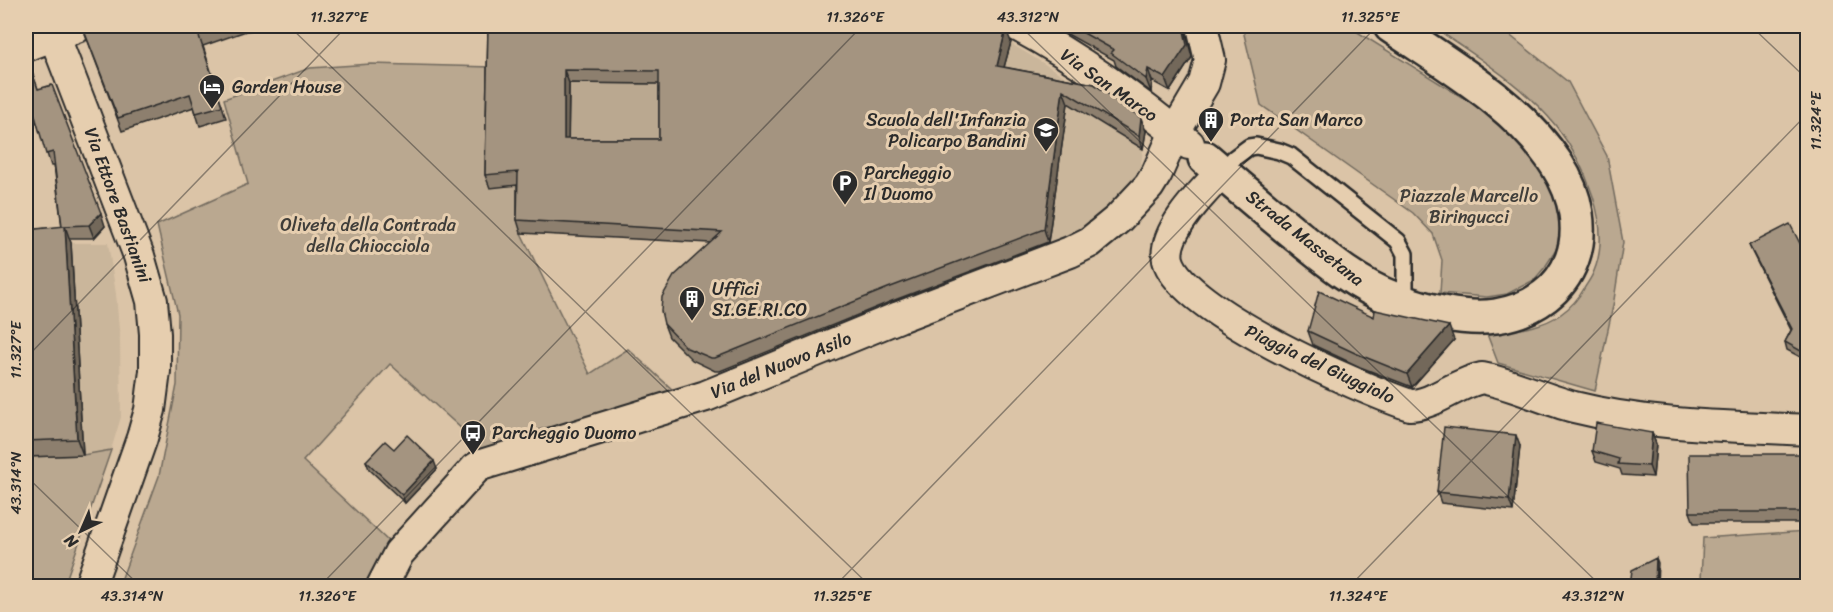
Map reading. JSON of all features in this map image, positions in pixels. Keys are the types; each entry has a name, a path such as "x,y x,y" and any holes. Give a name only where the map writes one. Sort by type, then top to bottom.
{"street":[{"name":"Via San Marco","path":"1018,26 1113,84 1199,153"},
{"path":"1199,153 1204,83 1210,66 1202,26"},
{"name":"Strada Massetana","path":"1199,153 1346,274 1380,293 1405,303 1443,313 1494,316 1525,308 1551,293 1568,271 1574,257 1578,227 1574,204 1559,168 1536,136 1492,98 1391,26"},
{"path":"26,46 67,30"},
{"name":"Via Ettore Bastianini","path":"67,30 139,256 152,301 155,334 155,371 150,410 139,448 90,586"},
{"name":"Piaggia del Giuggiolo","path":"1199,153 1197,198 1173,235 1168,250 1168,259 1172,267 1188,288 1229,319 1285,350 1330,371 1410,405 1420,405 1451,389 1482,378 1574,407 1618,415 1689,424 1808,430"},
{"name":"Via del Nuovo Asilo","path":"382,586 399,553 481,465 706,396 899,316 1080,247 1105,232 1144,192 1157,173 1199,153"}],"lane":[{"path":"1199,153 1234,158 1250,147 1266,147 1291,156 1398,241 1405,254 1405,303"}],"shaded area":[{"name":"Scuola dell'Infanzia Policarpo Bandini","path":"1010,43 1146,126 1139,180 1081,237 957,283 948,122 990,123"},
{"path":"71,243 108,243 120,341 121,417 111,450 83,455 26,247"}],"green space":[{"name":"Piazzale Marcello Biringucci","path":"1242,26 1348,26 1481,109 1535,157 1551,185 1559,210 1560,231 1556,250 1545,267 1534,280 1507,294 1487,297 1440,293 1442,260 1433,234 1413,213 1261,105"},
{"path":"1432,26 1495,26 1507,33 1568,82 1607,156 1623,242 1613,306 1595,391 1498,363 1487,334 1525,328 1553,319 1568,308 1583,291 1594,271 1599,253 1600,234 1593,195 1585,176 1556,126 1529,97 1498,72"},
{"name":"Oliveta della Contrada della Chiocciola","path":"371,64 492,67 490,187 522,185 521,233 590,374 628,349 674,391 478,454 474,440 390,364 303,461 389,542 367,586 119,586 159,476 177,385 178,314 157,225 248,184 224,99 310,68"},
{"path":"569,83 664,84 663,166 568,166"},
{"path":"111,450 64,586 26,586 26,457 83,455"},
{"path":"1807,531 1807,586 1664,586 1701,580 1703,538"}],"building":[{"path":"86,26 221,26 198,33 222,106 196,113 190,94 118,118 83,28"},
{"path":"488,26 1002,26 1006,29 997,66 1094,84 1141,118 1139,136 1063,90 1044,229 888,288 715,358 687,348 664,324 661,311 662,297 674,276 722,232 517,220 518,172 485,175","holes":["564,70 659,71 659,139 564,139"]},
{"path":"1071,26 1183,26 1187,45 1165,78 1148,69 1146,79 1111,53 1114,50"},
{"path":"26,55 38,89 52,85 101,213 89,225 62,226 53,152 46,154 33,109 26,112"},
{"path":"1790,224 1808,259 1808,355 1785,342 1792,329 1749,245"},
{"path":"65,226 77,439 26,441 26,230"},
{"path":"1319,291 1374,317 1375,310 1449,326 1407,374 1308,331"},
{"path":"1596,423 1652,433 1649,466 1618,464 1619,459 1592,451"},
{"path":"1444,427 1516,435 1509,500 1437,492"},
{"path":"407,435 434,461 402,495 366,461 385,441 394,449"},
{"path":"1689,454 1808,454 1808,489 1803,489 1804,512 1690,512"},
{"path":"1656,558 1655,585 1630,586 1632,570"}],"place":[{"name":"Garden House","path":"212,110"},
{"name":"Porta San Marco","path":"1211,143"},
{"name":"Scuola dell'Infanzia Policarpo Bandini","path":"1046,153"},
{"name":"Parcheggio Il Duomo","path":"845,206"},
{"name":"Uffici SI.GE.RI.CO","path":"692,322"},
{"name":"Parcheggio Duomo","path":"473,456"}]}
